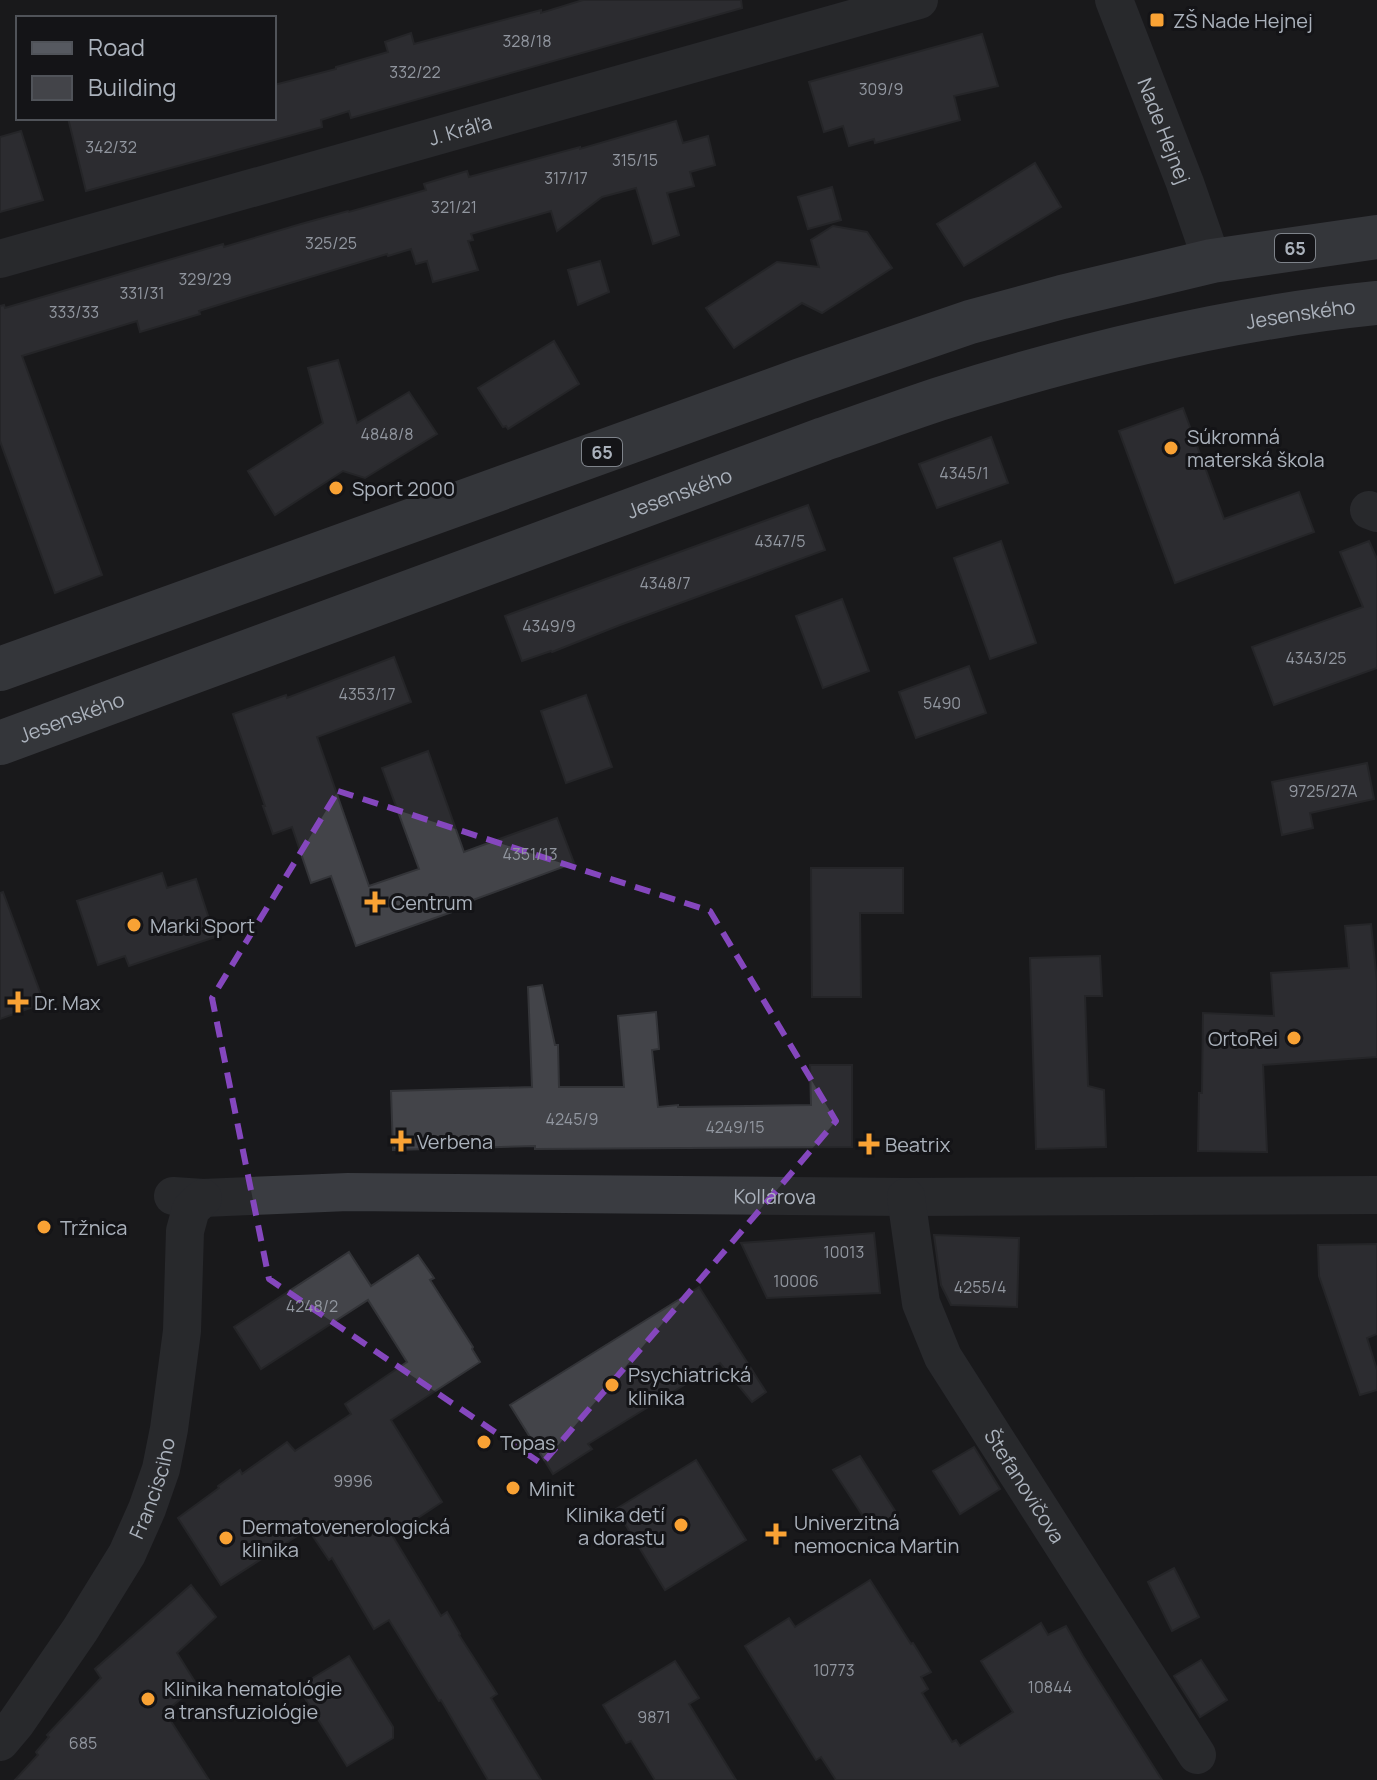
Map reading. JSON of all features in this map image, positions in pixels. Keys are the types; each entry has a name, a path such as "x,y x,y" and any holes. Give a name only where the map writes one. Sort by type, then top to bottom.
{"main road":[{"name":"65","path":"0,669 970,322 1212,261 1377,237"},
{"path":"1169,337 1212,261 1268,318"},
{"name":"Jesenského","path":"0,743 939,399 1114,349 1220,325 1377,303"}],"street":[{"name":"J. Kráľa","path":"0,259 919,0"},
{"name":"Nade Hejnej","path":"1114,0 1212,261"},
{"name":"Kollárova","path":"188,1197 348,1192 906,1197 1377,1195"},
{"name":"Francisciho","path":"0,1742 16,1723 127,1554 161,1469 182,1331 185,1231 191,1209 188,1197"},
{"name":"Štefanovičova","path":"906,1197 921,1303 943,1357 1197,1755"}],"highlighted area":[{"path":"338,791 710,911 836,1121 542,1464 269,1279 212,998"}],"building":[{"path":"583,0 741,0 742,8 351,118 349,111 321,120 322,127 86,191 68,120 276,120 276,84 388,52 385,42 411,33 414,44 541,10 541,13"},
{"path":"982,34 998,86 954,96 960,120 875,143 874,139 849,146 843,126 824,132 809,82"},
{"path":"676,121 683,143 708,136 715,165 690,172 694,186 667,193 679,235 653,244 636,188 602,197 557,231 551,211 471,234 473,240 468,241 478,270 433,282 427,261 416,264 411,249 247,296 140,332 137,321 22,356 102,575 55,593 0,441 0,306 4,305 5,308 223,244 224,247 426,190 424,184 467,171 469,177"},
{"path":"21,131 43,200 0,212 0,137"},
{"path":"1035,163 1061,207 964,266 937,224"},
{"path":"832,187 841,220 808,229 798,197"},
{"path":"833,226 867,232 892,268 822,313 802,303 734,348 706,308 777,262 819,267 811,240"},
{"path":"600,261 609,292 578,305 568,270"},
{"path":"554,341 579,384 508,429 503,427 478,388"},
{"path":"338,360 357,423 409,392 437,434 365,478 343,471 275,515 248,471 323,423 308,368"},
{"path":"1183,408 1224,519 1299,492 1314,532 1175,583 1119,431"},
{"path":"991,437 1008,483 937,508 919,464"},
{"path":"808,505 825,550 522,661 505,616"},
{"path":"1001,541 1036,643 990,659 954,558"},
{"path":"1369,541 1377,559 1377,668 1274,705 1252,647 1363,607 1340,552"},
{"path":"842,599 869,671 823,688 796,616"},
{"path":"394,657 411,702 317,737 369,886 419,869 382,768 428,751 464,852 557,818 574,863 465,903 466,907 356,946 331,876 311,883 292,827 273,834 233,714 286,695 287,698"},
{"path":"969,666 986,713 916,738 899,692"},
{"path":"586,695 612,767 566,783 541,711"},
{"path":"1367,763 1374,799 1310,813 1313,828 1282,835 1272,782"},
{"path":"811,868 903,868 903,913 860,913 861,997 812,997"},
{"path":"162,873 167,888 196,879 215,937 129,966 125,956 98,965 77,901"},
{"path":"3,892 44,1003 0,1019 0,893"},
{"path":"1371,924 1377,982 1377,1057 1263,1065 1267,1152 1198,1151 1203,1013 1274,1016 1271,973 1349,968 1345,926"},
{"path":"1100,956 1102,996 1085,996 1088,1086 1104,1090 1106,1147 1036,1149 1030,958"},
{"path":"542,985 555,1045 558,1045 559,1087 624,1087 618,1016 656,1012 659,1049 652,1050 658,1107 811,1105 810,1065 852,1065 852,1147 535,1149 535,1146 393,1150 391,1091 532,1087 528,987"},
{"path":"874,1233 880,1293 767,1298 741,1243"},
{"path":"934,1235 1019,1238 1017,1307 951,1305 941,1285"},
{"path":"1377,1244 1377,1334 1367,1338 1377,1370 1377,1390 1360,1395 1319,1276 1318,1245"},
{"path":"349,1252 371,1286 418,1255 480,1362 391,1420 442,1502 392,1535 441,1616 447,1612 497,1694 491,1698 541,1780 488,1780 389,1620 374,1629 332,1558 329,1560 308,1529 221,1585 178,1518 240,1470 242,1474 287,1442 295,1451 351,1414 345,1404 407,1362 368,1300 261,1369 234,1327"},
{"name":"Psychiatrická klinika","path":"699,1287 766,1392 752,1402 720,1363 588,1444 592,1449 553,1474 510,1405"},
{"path":"974,1447 1000,1489 960,1514 933,1471"},
{"path":"860,1456 897,1514 872,1530 833,1470"},
{"name":"Klinika detí a dorastu","path":"696,1460 746,1540 665,1590 616,1509"},
{"path":"1174,1568 1199,1617 1172,1631 1148,1582"},
{"path":"870,1580 931,1672 921,1677 928,1689 922,1693 952,1742 956,1740 960,1746 1013,1712 981,1661 1041,1623 1048,1635 1066,1626 1162,1780 836,1780 821,1757 816,1760 745,1646 789,1618 795,1627"},
{"path":"191,1585 216,1617 177,1653 197,1685 165,1712 209,1780 15,1780 38,1755 36,1752 49,1737 47,1735 101,1678 95,1669"},
{"path":"349,1656 393,1727 393,1738 347,1766 298,1687"},
{"path":"1201,1660 1227,1700 1200,1717 1174,1676"},
{"path":"675,1661 699,1698 689,1704 736,1780 655,1780 631,1741 626,1743 603,1705"}],"place":[{"name":"ZŠ Nade Hejnej","path":"1157,20"},
{"name":"Súkromná materská škola","path":"1171,448"},
{"name":"Sport 2000","path":"336,488"},
{"name":"Centrum","path":"375,902"},
{"name":"Marki Sport","path":"134,925"},
{"name":"Dr. Max","path":"18,1002"},
{"name":"OrtoRei","path":"1294,1038"},
{"name":"Verbena","path":"401,1141"},
{"name":"Beatrix","path":"869,1144"},
{"name":"Tržnica","path":"44,1227"},
{"name":"Psychiatrická klinika","path":"612,1385"},
{"name":"Topas","path":"484,1442"},
{"name":"Minit","path":"513,1488"},
{"name":"Klinika detí a dorastu","path":"681,1525"},
{"name":"Univerzitná nemocnica Martin","path":"776,1534"},
{"name":"Dermatovenerologická klinika","path":"226,1538"},
{"name":"Klinika hematológie a transfuziológie","path":"148,1699"}]}
